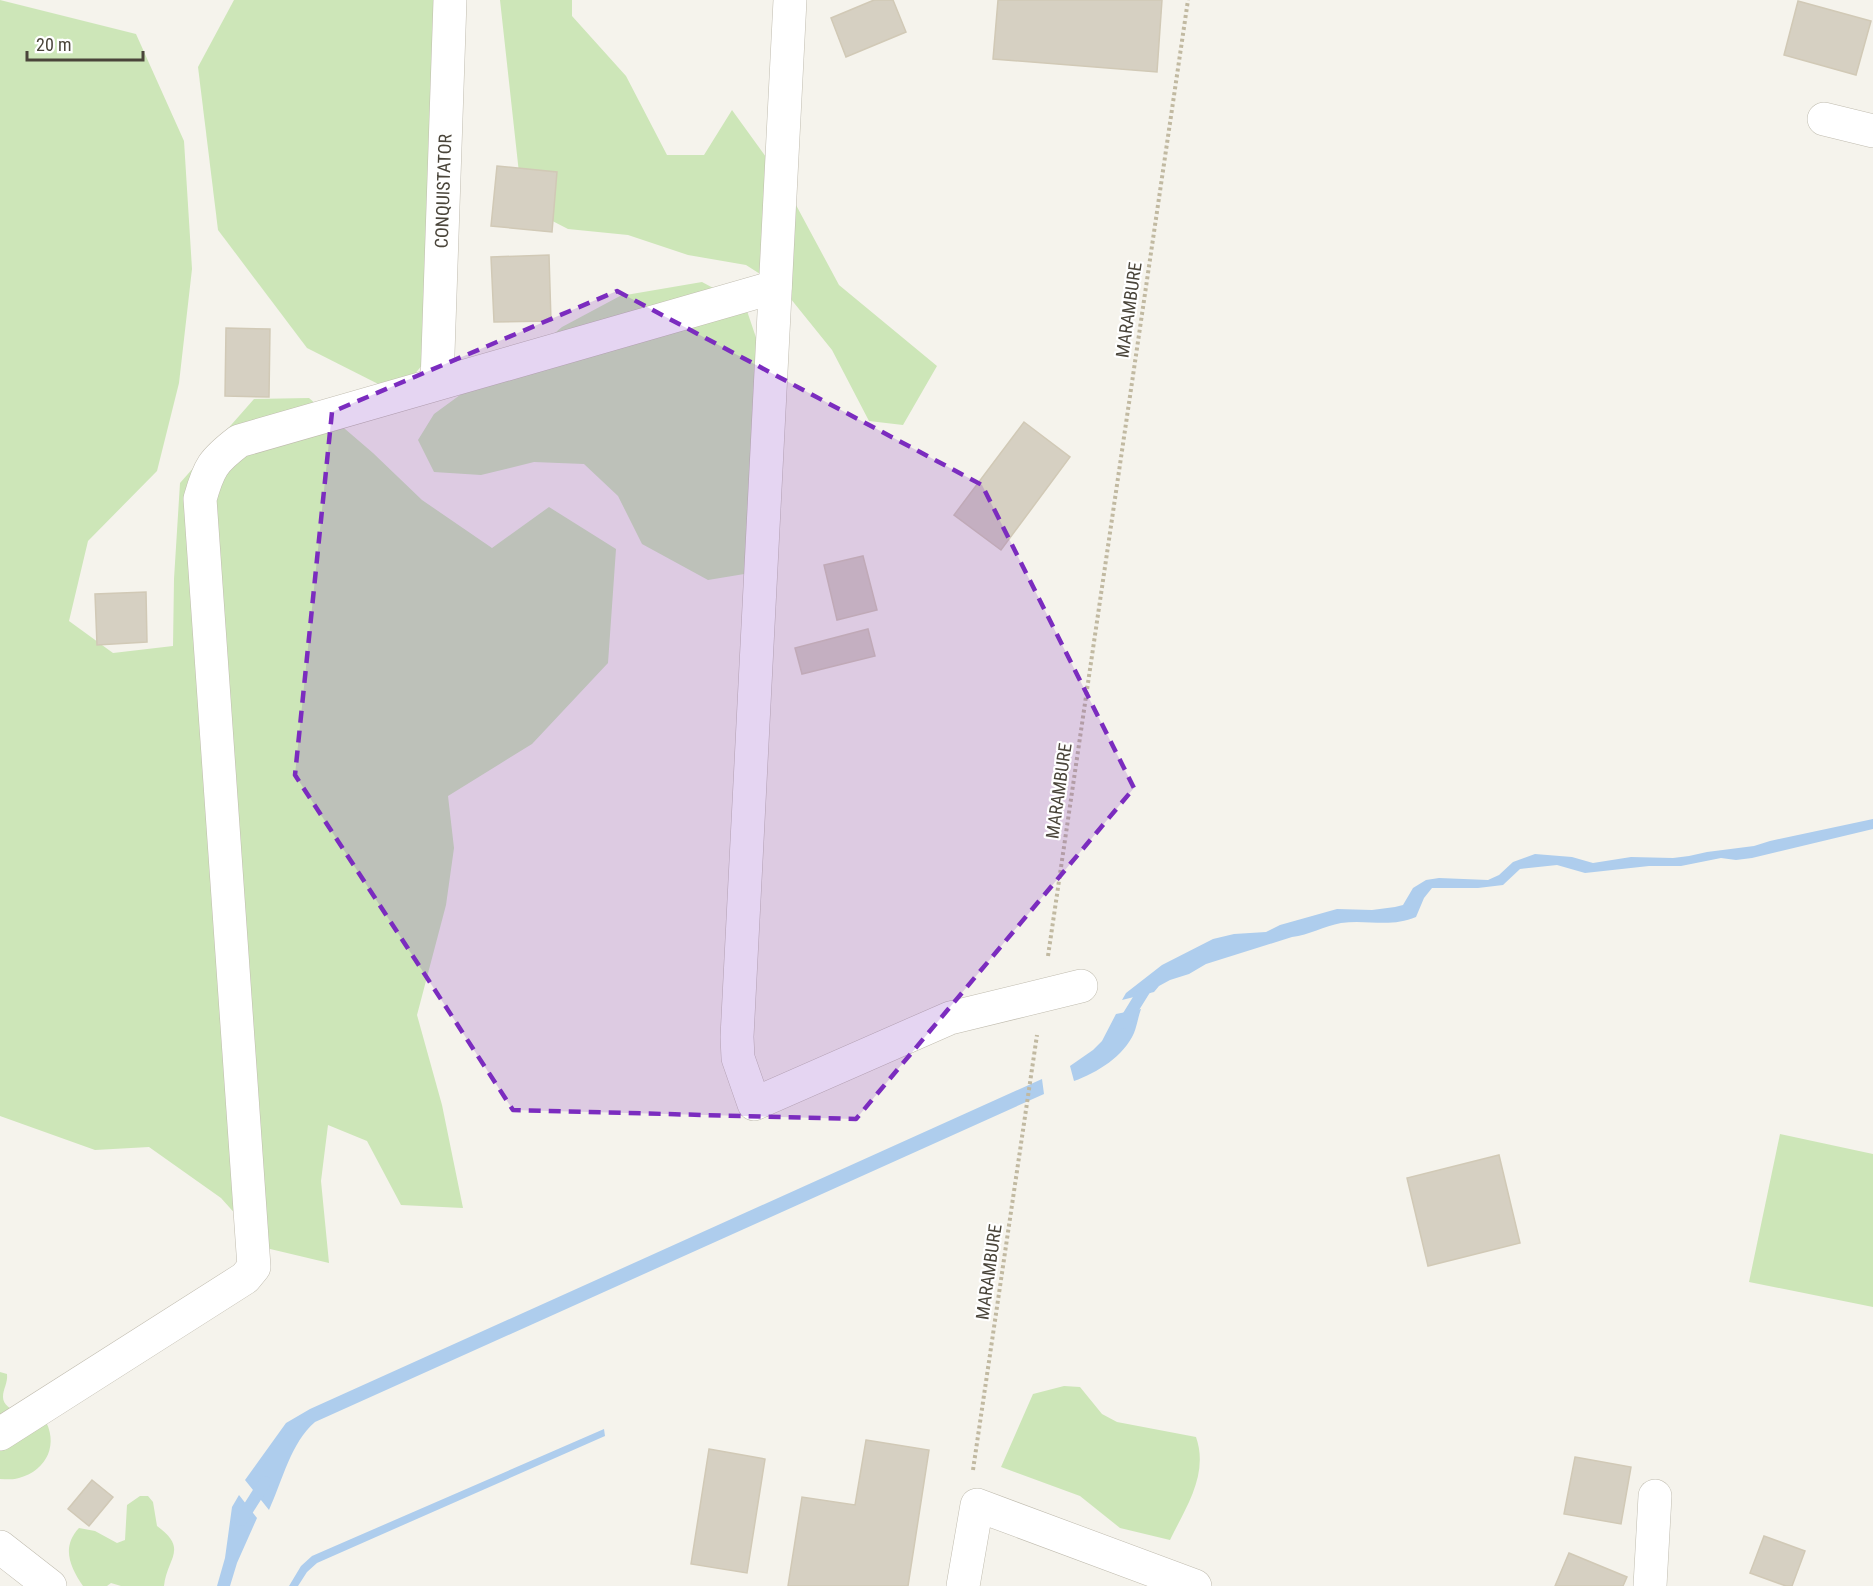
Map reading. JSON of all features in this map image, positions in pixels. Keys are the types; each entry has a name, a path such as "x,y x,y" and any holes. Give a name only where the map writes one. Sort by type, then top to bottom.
{"street":[{"name":"CONQUISTATOR","path":"438,383 450,0"},
{"path":"790,0 737,1037 738,1058 754,1104 950,1018 1081,986"},
{"path":"1824,119 1873,131"},
{"path":"0,1434 245,1278 254,1267 201,499 207,476 218,457 239,441 775,287"},
{"path":"1650,1586 1655,1496"},
{"path":"963,1586 977,1505 1195,1586"},
{"path":"0,1547 50,1586"}],"path":[{"name":"MARAMBURE","path":"1047,967 1188,0"},
{"name":"MARAMBURE","path":"973,1474 1038,1026"}],"highlighted area":[{"path":"617,291 982,485 1134,788 856,1119 513,1110 295,775 332,412"}],"green space":[{"path":"0,0 136,34 184,141 192,269 179,383 157,471 88,541 69,621 113,653 173,646 174,579 180,483 254,399 309,398 373,453 422,500 492,548 549,507 616,549 608,663 532,744 448,796 454,848 446,905 417,1015 442,1105 463,1208 401,1205 367,1141 328,1125 321,1181 329,1263 266,1248 221,1198 149,1147 95,1150 0,1116"},
{"path":"234,0 455,0 439,345 398,394 307,348 218,230 198,67"},
{"path":"500,0 572,0 572,16 626,76 667,155 704,155 732,110 782,179 839,285 937,366 903,425 869,421 832,350 782,288 746,265 688,255 628,235 568,229 533,211 519,173"},
{"path":"702,282 745,305 771,382 768,570 708,580 642,544 618,496 584,464 534,462 481,475 434,472 418,440 434,414 460,395 508,372 562,327 620,296"},
{"path":"1780,1134 1873,1154 1873,1307 1749,1282"},
{"path":"0,1372 7,1374 3,1394 4,1402 13,1410 44,1418 50,1437 50,1446 44,1462 29,1474 15,1479 0,1479"},
{"path":"1064,1386 1080,1387 1102,1414 1117,1422 1196,1437 1200,1464 1198,1477 1189,1503 1170,1540 1120,1528 1080,1496 1001,1467 1033,1394"},
{"path":"140,1496 148,1496 153,1502 157,1526 167,1534 174,1548 164,1586 121,1586 111,1583 107,1586 83,1586 74,1572 69,1557 73,1535 79,1528 95,1531 117,1543 125,1540 127,1505"}],"water":[{"path":"1873,819 1873,829 1752,858 1736,860 1721,858 1681,866 1649,866 1585,873 1557,865 1520,869 1503,885 1478,888 1432,888 1424,898 1416,917 1388,923 1335,924 1206,964 1189,974 1170,980 1154,992 1122,1000 1126,993 1162,965 1213,939 1234,934 1266,932 1280,925 1337,909 1372,910 1403,905 1413,888 1426,880 1439,878 1488,880 1499,875 1513,862 1535,854 1572,857 1593,863 1631,857 1689,856 1754,846"},
{"path":"1141,1009 1134,1033 1124,1049 1109,1063 1074,1081 1070,1066 1102,1041 1116,1014"},
{"path":"1042,1079 1044,1094 315,1422 293,1451 269,1510 245,1480 286,1423 310,1409"},
{"path":"604,1429 605,1436 317,1563 307,1572 298,1586 289,1586 301,1566 312,1556"},
{"path":"239,1495 257,1518 237,1563 230,1586 217,1586 225,1558 232,1507"}],"building":[{"path":"874,0 893,0 906,32 846,57 831,18"},
{"path":"998,0 1162,0 1157,72 993,59"},
{"path":"1798,1 1871,21 1856,75 1784,55"},
{"path":"497,166 557,172 552,232 491,226"},
{"path":"549,255 551,321 494,322 491,257"},
{"path":"226,328 270,329 269,397 225,396"},
{"path":"1024,422 1070,457 1001,550 954,515"},
{"path":"863,556 877,610 837,620 824,565"},
{"path":"146,592 147,642 97,645 95,594"},
{"path":"868,629 875,656 802,674 795,648"},
{"path":"1499,1155 1520,1243 1428,1266 1407,1178"},
{"path":"866,1440 929,1450 908,1586 788,1586 802,1497 855,1505"},
{"path":"709,1449 765,1459 747,1573 691,1564"},
{"path":"1575,1457 1631,1467 1621,1524 1564,1514"},
{"path":"92,1480 113,1497 89,1526 68,1509"},
{"path":"1764,1536 1805,1551 1792,1586 1750,1573"},
{"path":"1569,1553 1627,1577 1623,1586 1555,1586"}],"waterway":[{"path":"1124,1023 1145,989 1152,984"},
{"path":"241,1520 265,1482"}]}
